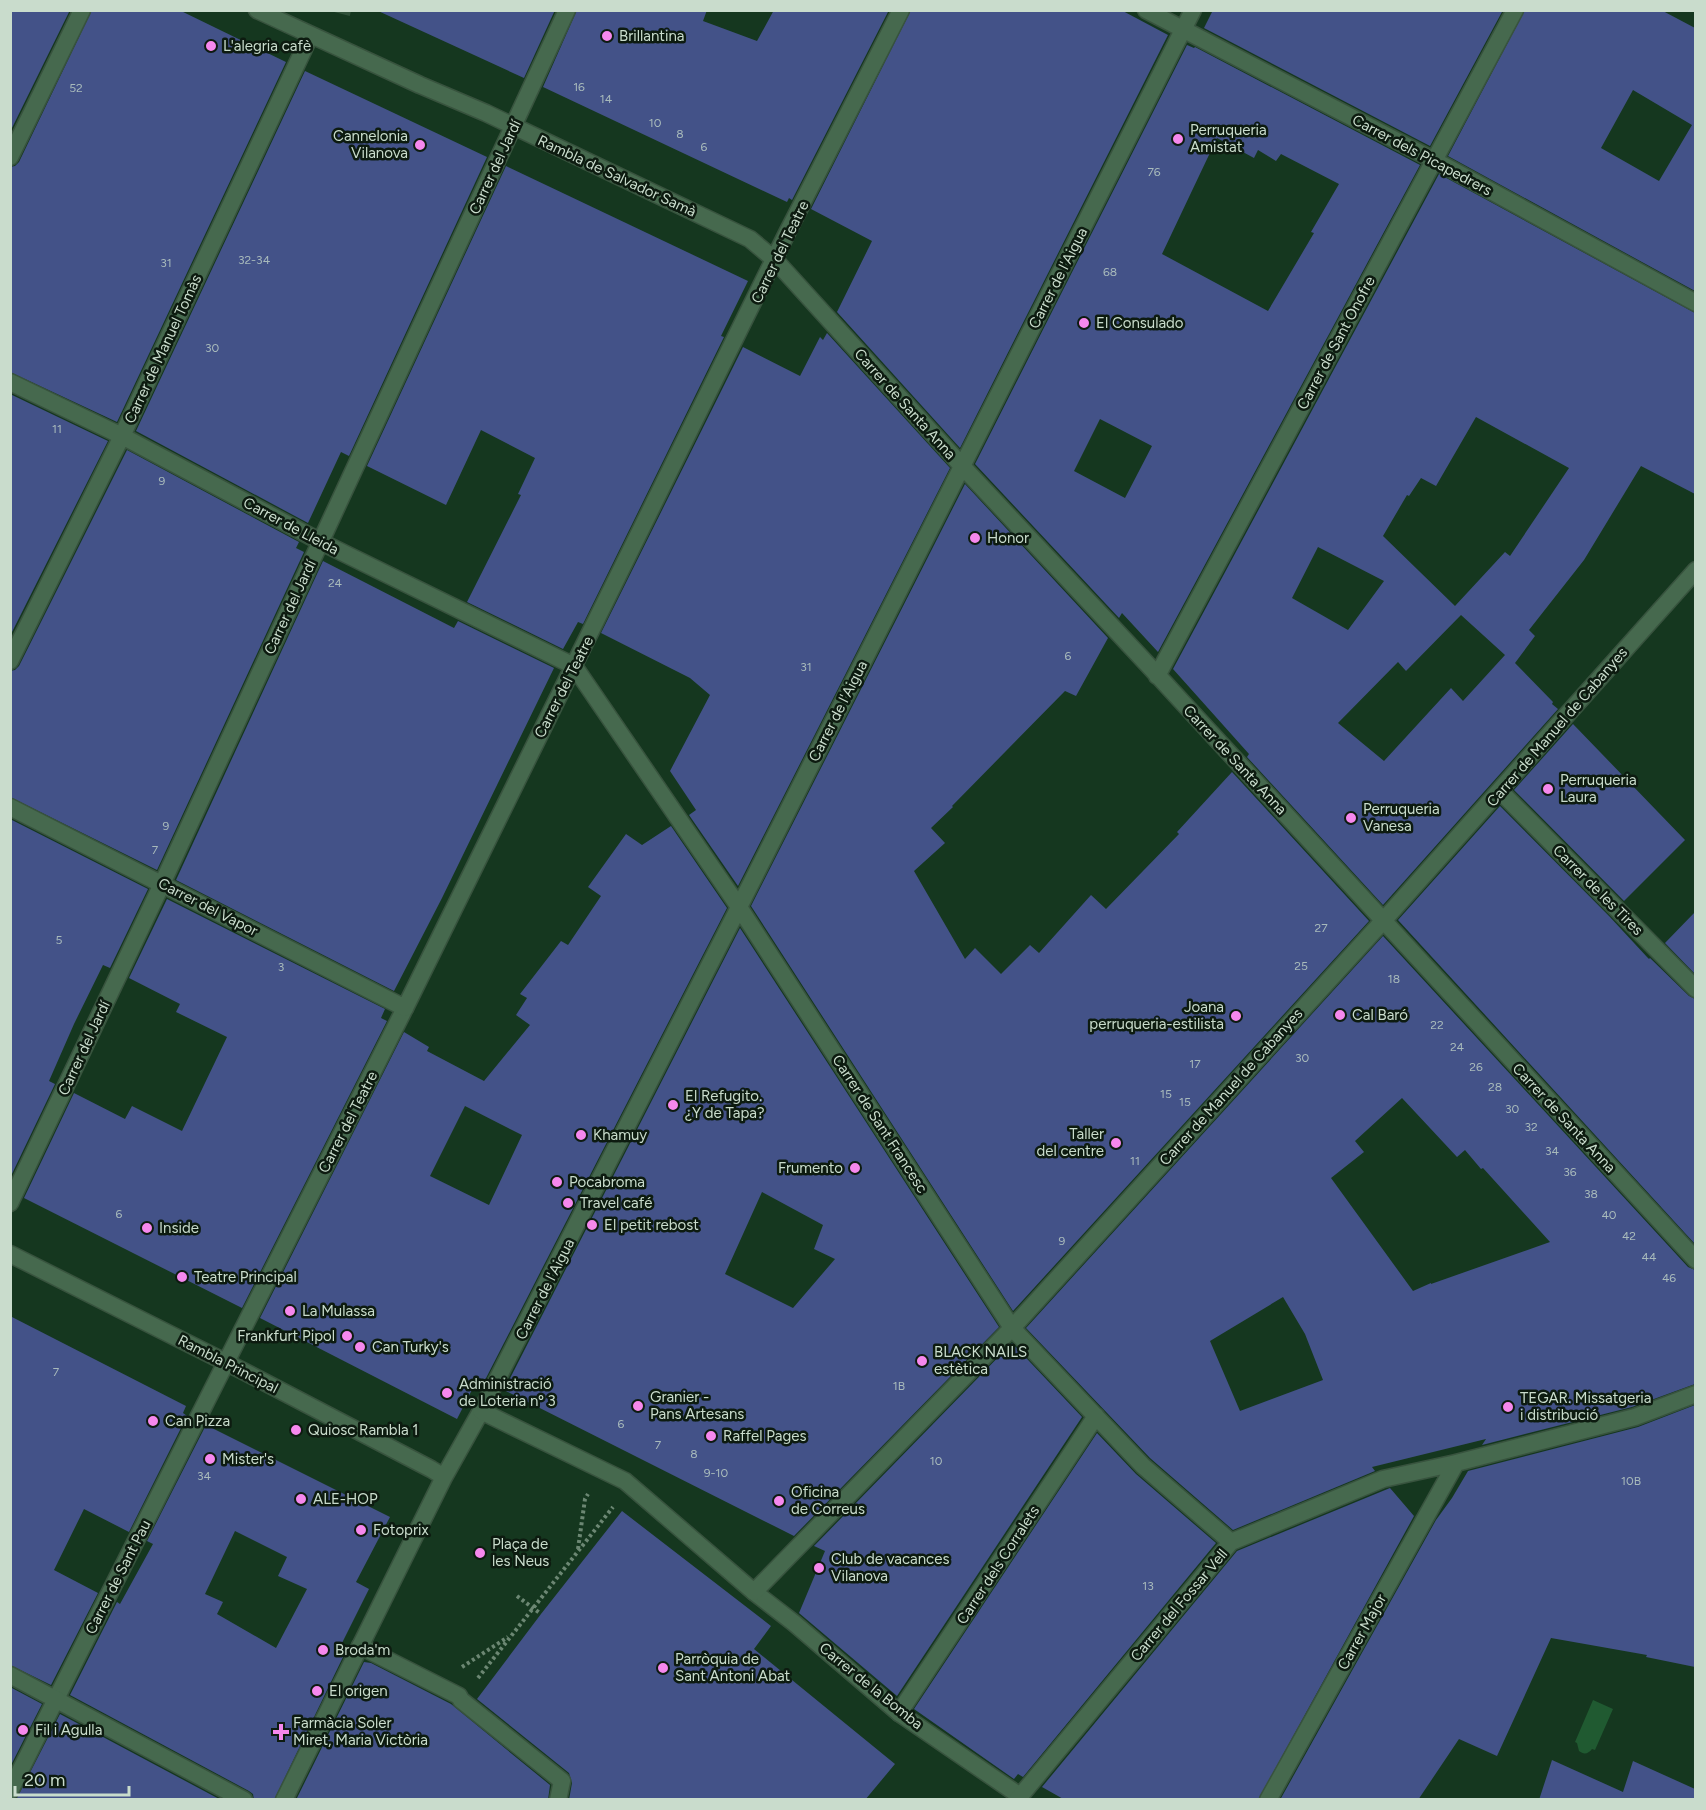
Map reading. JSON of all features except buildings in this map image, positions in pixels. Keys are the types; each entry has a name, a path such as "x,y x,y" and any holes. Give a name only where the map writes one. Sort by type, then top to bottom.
{"street":[{"path":"10,158 82,10"},
{"name":"Rambla de Salvador Samà","path":"257,10 310,36 486,113 750,239 775,260"},
{"name":"Carrer del Jardí","path":"10,1203 162,884 567,10"},
{"name":"Carrer del Teatre","path":"226,1363 901,10"},
{"name":"Carrer dels Picapedrers","path":"1146,10 1434,161 1695,303"},
{"name":"Carrer de l'Aigua","path":"481,1411 1193,10"},
{"name":"Carrer de Sant Onofre","path":"1157,676 1515,10"},
{"name":"Carrer de Manuel Tomàs","path":"10,661 122,436 310,36"},
{"name":"Carrer de Santa Anna","path":"775,260 962,466 1695,1260"},
{"name":"Carrer de Lleida","path":"10,382 122,436 321,542 574,666"},
{"name":"Carrer de Manuel de Cabanyes","path":"754,1592 1012,1328 1383,921 1695,570"},
{"name":"Carrer de Sant Francesc","path":"574,666 739,907 1012,1328 1143,1466 1231,1542"},
{"name":"Carrer de les Tires","path":"1500,791 1695,989"},
{"name":"Carrer del Vapor","path":"10,807 405,1008"},
{"name":"Rambla Principal","path":"10,1254 444,1476"},
{"name":"Carrer de Sant Pau","path":"10,1791 226,1363"},
{"name":"Carrer del Fossar Vell","path":"1022,1798 1231,1542 1383,1479 1456,1463 1635,1417 1695,1394"},
{"path":"284,1800 444,1476 481,1411 625,1481 754,1592"},
{"name":"Carrer dels Corralets","path":"899,1713 1095,1416"},
{"name":"Carrer Major","path":"1268,1800 1456,1463"},
{"name":"Carrer de la Bomba","path":"754,1592 795,1623 899,1713 1022,1798"},
{"path":"360,1646 459,1696 461,1700 562,1781 558,1800"},
{"path":"10,1675 244,1800"}],"path":[{"path":"461,1700 630,1485"},
{"path":"578,1549 585,1499"},
{"path":"517,1596 541,1614"},
{"path":"438,1685 511,1635"}],"shaded area":[{"path":"1593,1700 1613,1709 1595,1750 1584,1753 1579,1751 1575,1742"}],"tunnel":[{"path":"342,14 343,10"}],"place":[{"name":"Brillantina","path":"607,36"},
{"name":"L'alegria cafè","path":"211,46"},
{"name":"Perruqueria Amistat","path":"1178,139"},
{"name":"Cannelonia Vilanova","path":"420,145"},
{"name":"El Consulado","path":"1084,323"},
{"name":"Honor","path":"975,538"},
{"name":"Perruqueria Laura","path":"1548,789"},
{"name":"Perruqueria Vanesa","path":"1351,818"},
{"name":"Cal Baró","path":"1340,1015"},
{"name":"Joana perruqueria-estilista","path":"1236,1016"},
{"name":"El Refugito. ¿Y de Tapa?","path":"673,1105"},
{"name":"Khamuy","path":"581,1135"},
{"name":"Taller del centre","path":"1116,1143"},
{"name":"Frumento","path":"855,1168"},
{"name":"Pocabroma","path":"557,1182"},
{"name":"Travel café","path":"568,1203"},
{"name":"El petit rebost","path":"592,1225"},
{"name":"Inside","path":"147,1228"},
{"name":"Teatre Principal","path":"182,1277"},
{"name":"La Mulassa","path":"290,1311"},
{"name":"Frankfurt Pipol","path":"347,1336"},
{"name":"Can Turky's","path":"360,1347"},
{"name":"BLACK NAILS estètica","path":"922,1361"},
{"name":"Administració de Loteria nº 3","path":"447,1393"},
{"name":"Granier - Pans Artesans","path":"638,1406"},
{"name":"TEGAR. Missatgeria i distribució","path":"1508,1407"},
{"name":"Can Pizza","path":"153,1421"},
{"name":"Quiosc Rambla 1","path":"296,1430"},
{"name":"Raffel Pages","path":"711,1436"},
{"name":"Mister's","path":"210,1459"},
{"name":"ALE-HOP","path":"301,1499"},
{"name":"Oficina de Correus","path":"779,1501"},
{"name":"Fotoprix","path":"361,1530"},
{"name":"Plaça de les Neus","path":"480,1553"},
{"name":"Club de vacances Vilanova","path":"819,1568"},
{"name":"Broda'm","path":"323,1650"},
{"name":"Parròquia de Sant Antoni Abat","path":"663,1668"},
{"name":"El origen","path":"317,1691"},
{"name":"Fil i Agulla","path":"23,1730"},
{"name":"Farmàcia Soler Miret, Maria Victòria","path":"281,1732"}]}
